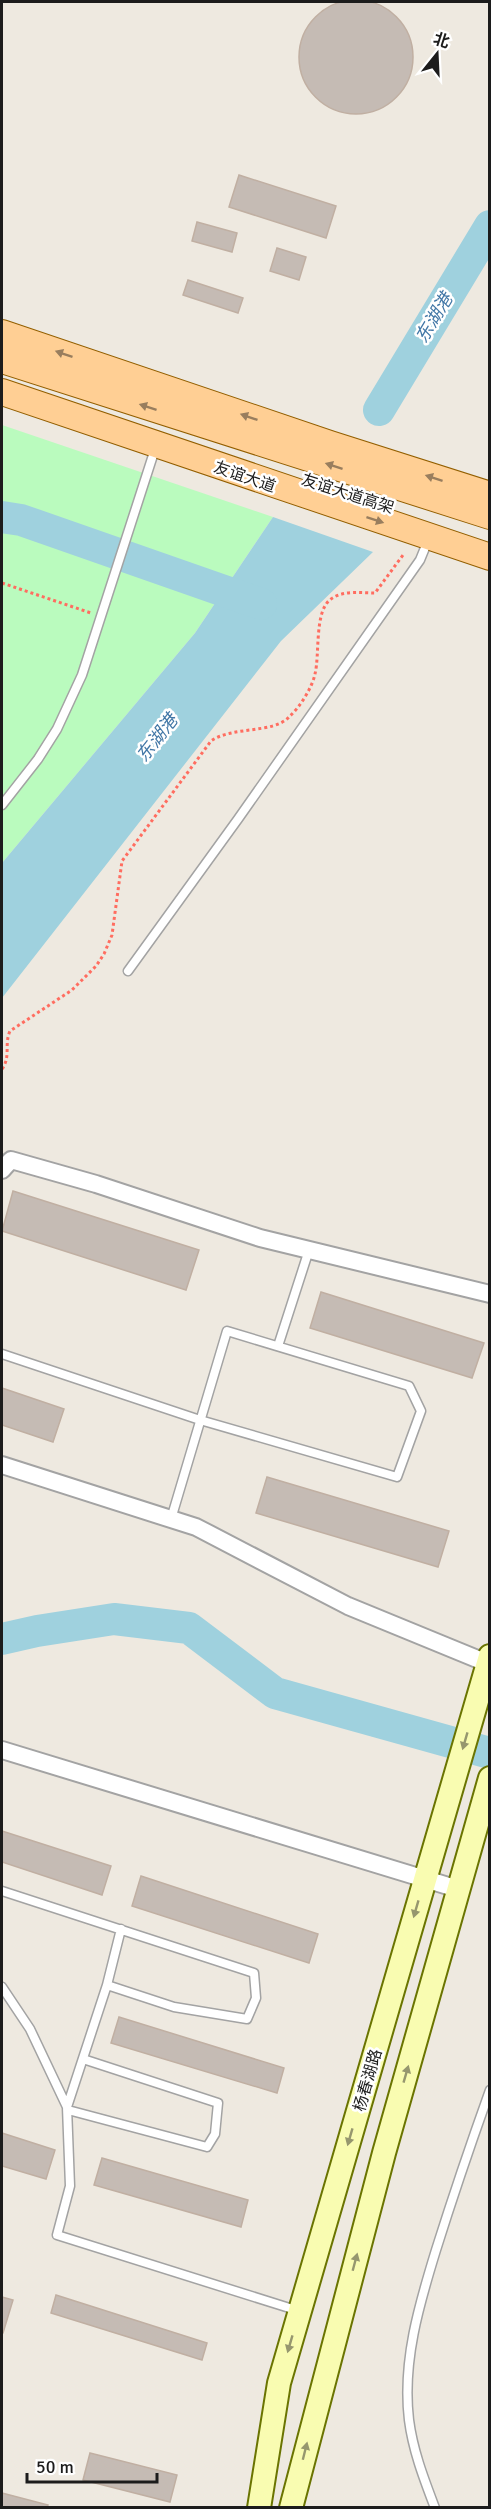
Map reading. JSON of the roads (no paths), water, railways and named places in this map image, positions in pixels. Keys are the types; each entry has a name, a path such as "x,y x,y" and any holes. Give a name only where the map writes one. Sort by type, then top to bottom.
{"main road":[{"path":"2,333 489,495"},
{"name":"友谊大道高架","path":"2,360 489,516"},
{"name":"友谊大道高架","path":"2,381 489,539"},
{"name":"友谊大道","path":"2,393 489,557"},
{"name":"杨春湖路","path":"259,2508 279,2383 486,1668"},
{"path":"291,2508 384,2153 489,1778"}],"street":[{"path":"2,1170 11,1160 96,1184 260,1238 489,1294"},
{"path":"2,1465 196,1527 348,1606 486,1668"},
{"path":"2,1750 458,1889"}],"lane":[{"path":"2,806 38,759 57,729 82,675 156,445"},
{"path":"128,971 420,560 429,538"},
{"path":"278,1346 309,1250"},
{"path":"2,1354 200,1420 397,1477 421,1411 409,1386 227,1331 200,1420 171,1519"},
{"path":"2,1891 254,1973 256,1998 247,2019 174,2007 107,1985"},
{"path":"121,1929 107,1985 67,2108 70,2186 57,2235 300,2311"},
{"path":"2,1987 30,2029 67,2108 207,2147 215,2134 218,2103 83,2059"},
{"path":"435,2508 413,2445 409,2419 408,2371 420,2301 489,2090"}],"water":[{"path":"273,517 373,552 281,641 2,998 2,863 195,633"}],"waterway":[{"name":"东湖港","path":"379,410 490,226"},
{"path":"2,517 21,520 261,604"},
{"path":"2,1639 114,1619 189,1628 275,1693 490,1753"}]}
